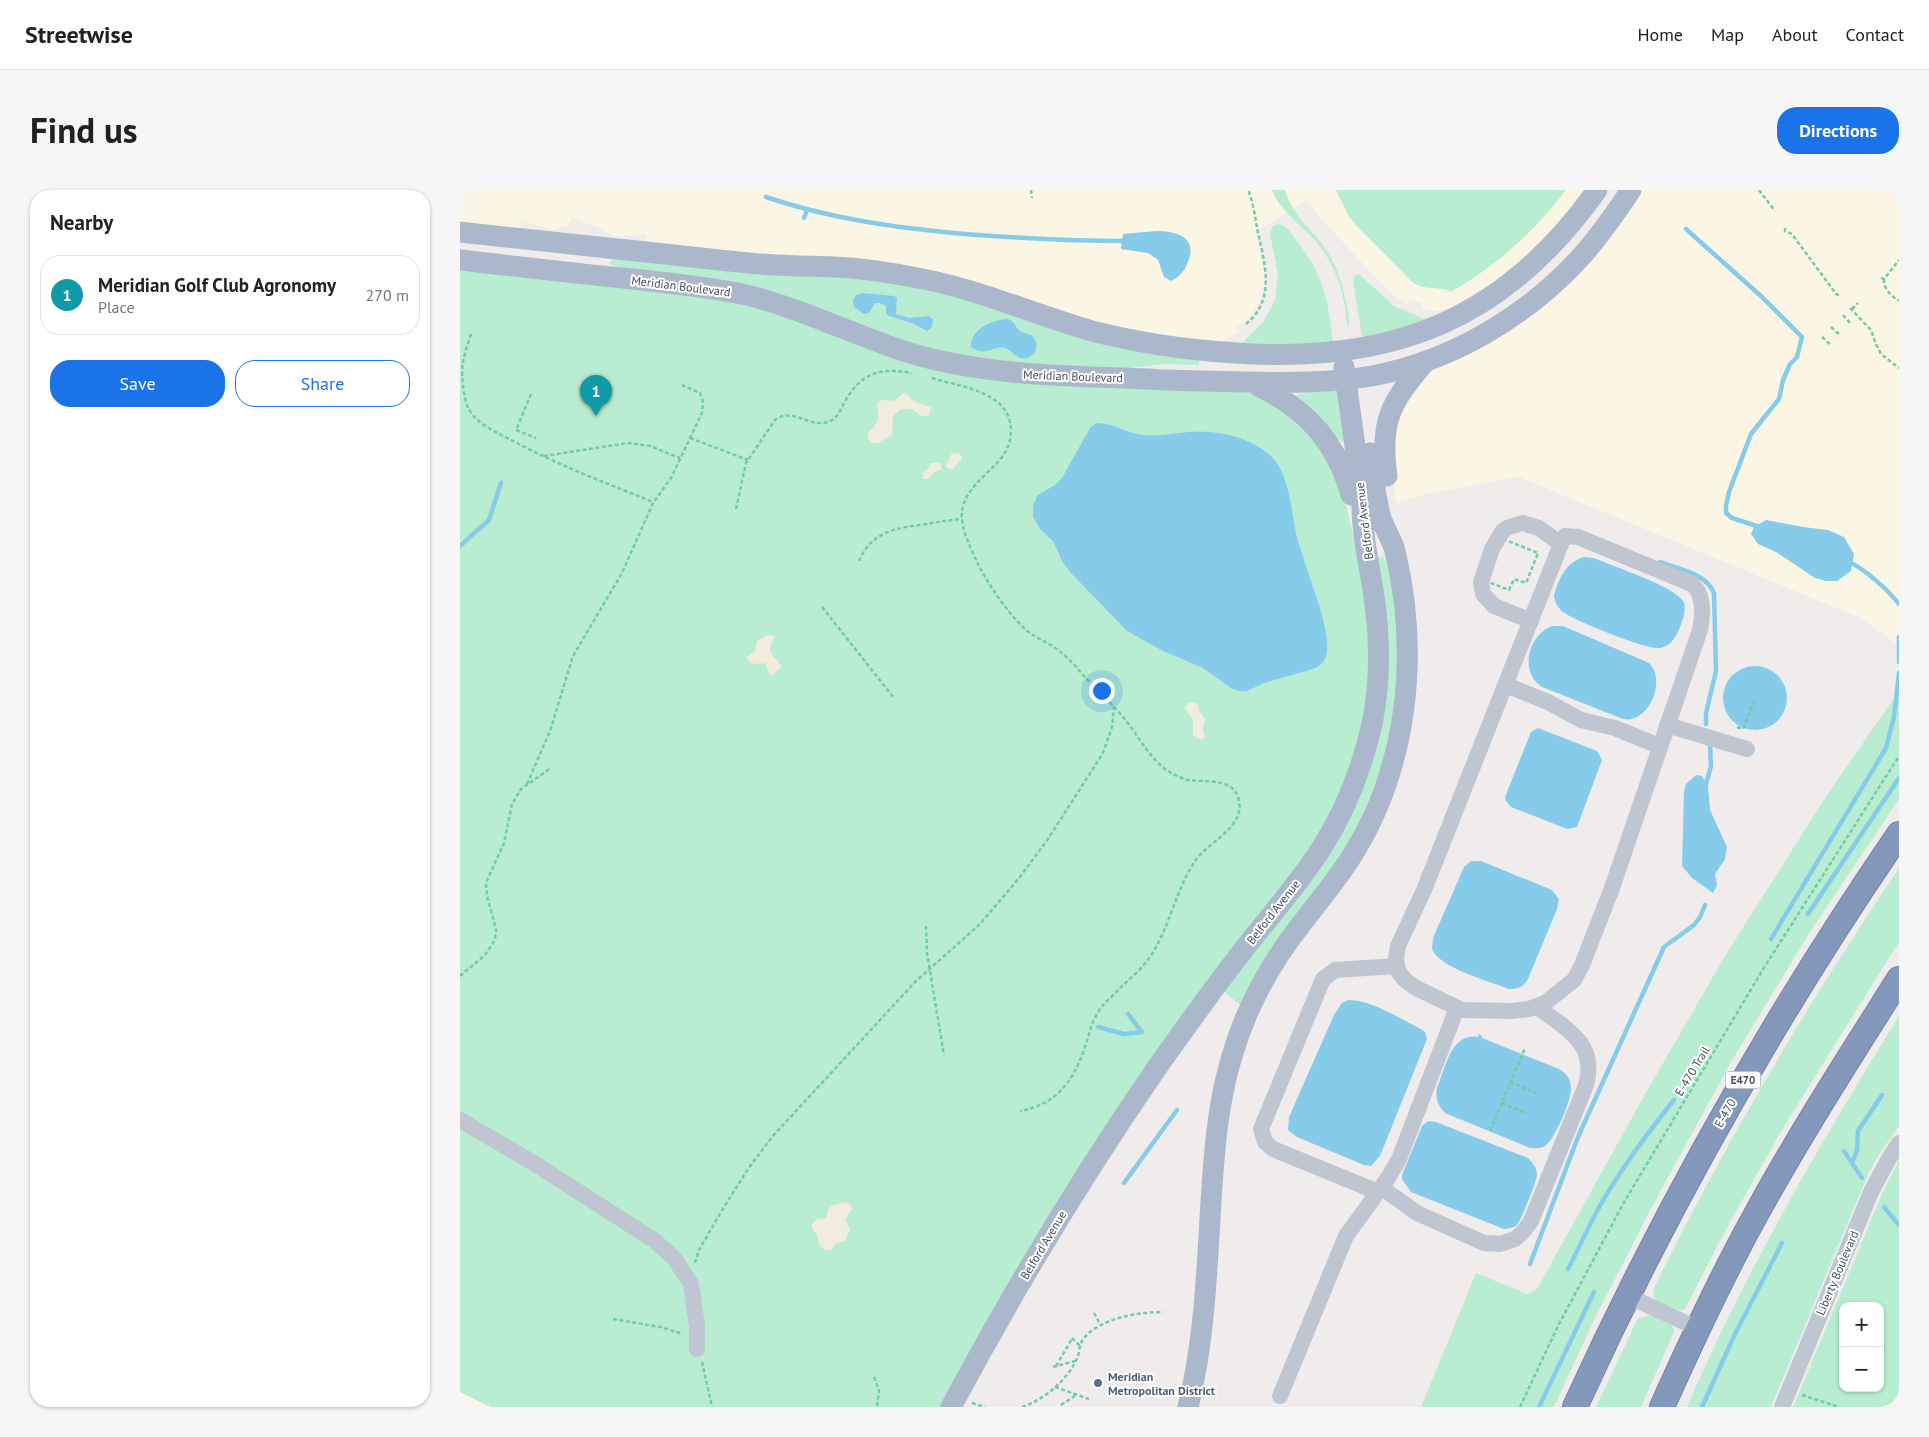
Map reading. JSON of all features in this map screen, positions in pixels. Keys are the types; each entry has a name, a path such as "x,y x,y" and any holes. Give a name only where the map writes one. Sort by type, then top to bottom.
{"highway":[{"name":"E-470","path":"1575,1407 1628,1296 1704,1151 1770,1036 1844,916 1899,834"},
{"path":"1662,1407 1698,1328 1750,1225 1792,1150 1899,979"}],"main road":[{"path":"460,232 749,264 837,267 911,276 962,289 1091,330 1165,346 1272,355 1308,355 1350,350 1393,341 1455,318 1518,278 1569,227 1597,190"},
{"name":"Meridian Boulevard","path":"460,260 736,293 804,313 897,349 928,358 982,369 1053,376 1302,383 1352,378 1398,370 1453,350 1487,333 1532,302 1580,258 1631,190"},
{"name":"Belford Avenue","path":"960,1405 1038,1252 1110,1138 1231,966 1317,856 1349,797 1368,742 1378,680 1376,609 1361,518 1362,497 1350,350"},
{"path":"1395,550 1394,515 1384,458 1384,432 1391,412 1402,391 1428,360"},
{"name":"Belford Avenue","path":"1188,1407 1201,1335 1218,1120 1232,1056 1250,1008 1265,978 1293,935 1347,864 1362,839 1383,793 1395,752 1405,702 1408,653 1406,615 1395,550 1380,515 1352,378"},
{"path":"1251,382 1296,409 1324,436 1341,466 1361,518"}],"street":[{"path":"1531,621 1494,606 1483,594 1481,582 1492,549 1502,532 1507,528 1522,523 1538,528 1561,544"},
{"path":"1565,536 1575,536 1682,579 1696,588 1701,602 1700,630 1615,880 1576,977 1569,986 1556,996 1537,1007 1503,1011 1466,1010 1457,1008 1411,984 1401,975 1396,966 1398,946 1424,890 1561,544 1565,536"},
{"path":"1506,685 1548,702 1581,720 1610,726 1659,746"},
{"path":"1667,725 1748,749"},
{"path":"1396,966 1335,970 1323,979 1262,1129 1265,1142 1276,1150 1380,1190 1417,1213 1484,1243 1506,1242 1515,1239 1522,1233 1534,1214 1586,1085 1589,1069 1586,1053 1580,1041 1537,1007"},
{"path":"1280,1396 1346,1236 1380,1190 1399,1159 1457,1008"},
{"path":"460,1120 543,1169 655,1241 674,1258 691,1284 698,1326 697,1349"},
{"name":"Liberty Boulevard","path":"1782,1407 1871,1192 1899,1143"},
{"path":"1628,1296 1698,1328"}],"path":[{"path":"1031,190 1032,198"},
{"path":"1246,324 1256,314 1261,305 1267,280 1248,190"},
{"path":"1759,190 1774,211"},
{"path":"1785,228 1785,231 1792,234 1808,258 1839,295"},
{"path":"1899,260 1882,278 1888,291 1899,301"},
{"path":"1858,303 1851,309 1872,330 1881,354 1899,368"},
{"path":"1843,315 1851,324"},
{"path":"1832,327 1840,335"},
{"path":"471,334 460,369 465,400 477,419 542,456 653,503"},
{"path":"1822,337 1830,345"},
{"path":"736,508 744,467 769,426 780,416 791,415 816,423 828,422 837,416 857,385 872,374 890,370 916,374"},
{"path":"927,377 990,396 1003,407 1010,424 1010,440 1006,450 968,494 963,508 962,519 966,536 979,567 1014,618 1031,634 1064,654 1127,721 1150,754 1171,773 1188,780 1220,783 1233,789 1238,798 1238,813 1229,829 1205,848 1193,864 1151,955 1101,1008 1094,1021 1082,1057 1069,1081 1052,1099 1039,1106 1020,1111"},
{"path":"527,784 550,731 571,661 622,573 653,503 671,478 702,412 703,402 700,394 682,385"},
{"path":"531,394 516,430 536,438"},
{"path":"690,438 748,460"},
{"path":"542,456 628,443 650,446 680,459"},
{"path":"859,561 867,548 889,531 903,527 962,519"},
{"path":"1503,539 1538,553 1526,583 1514,578 1509,590 1486,581 1503,539"},
{"path":"822,607 894,698"},
{"path":"1737,727 1742,729 1755,699"},
{"path":"691,1284 696,1259 703,1243 744,1176 766,1145 796,1110 930,968 968,936 990,913 1048,839 1103,753 1111,733 1114,706"},
{"name":"E-470 Trail","path":"1520,1407 1562,1318 1628,1196 1765,966 1899,756"},
{"path":"460,976 485,956 495,940 496,929 487,896 487,880 504,843 512,804 518,793 527,784 551,768"},
{"path":"926,926 930,968 944,1055"},
{"path":"1490,1131 1525,1048"},
{"path":"1510,1082 1536,1093"},
{"path":"1502,1103 1527,1114"},
{"path":"1022,1407 1038,1400 1055,1387 1078,1357 1080,1346 1087,1335 1101,1326 1125,1316 1163,1312"},
{"path":"1094,1313 1101,1326"},
{"path":"613,1319 674,1331 691,1340 697,1349 709,1389 712,1407"},
{"path":"1075,1361 1054,1366 1072,1339 1080,1346"},
{"path":"1078,1357 1082,1358"},
{"path":"874,1377 880,1390 877,1407"},
{"path":"1055,1387 1089,1399"},
{"path":"1788,1392 1839,1407"},
{"path":"1060,1404 1076,1395"},
{"path":"960,1405 985,1407"}],"shaded area":[{"path":"460,190 1587,190 1572,210 1512,271 1453,308 1438,311 1422,309 1422,303 1410,300 1408,304 1389,292 1306,200 1256,232 1265,278 1260,301 1246,321 1236,327 1239,332 1221,342 1161,337 809,258 646,244 647,235 613,236 602,229 573,218 567,226 553,230 521,220 521,230 460,223"},
{"path":"1642,190 1899,190 1899,645 1858,617 1519,477 1430,493 1396,503 1391,466 1392,428 1416,382 1610,235"},
{"path":"460,1392 491,1407 460,1407"}],"green space":[{"path":"1272,190 1285,190 1296,213 1331,257 1342,286 1348,312 1349,328 1341,290 1329,261 1320,246 1283,208"},
{"path":"1336,190 1566,190 1541,220 1514,247 1484,271 1451,292 1420,286 1411,281 1354,223"},
{"path":"1277,224 1284,226 1291,233 1319,277 1327,300 1333,342 1327,346 1242,343 1263,322 1275,300 1278,274 1270,234 1272,227"},
{"path":"613,259 815,274 901,283 1199,358 1199,365 1164,364 1119,369 980,361 623,269 609,264"},
{"path":"460,267 690,292 762,308 866,347 1252,393 1305,425 1342,486 1366,594 1370,668 1361,735 1332,814 942,1407 491,1407 460,1392"},
{"path":"1359,274 1394,306 1425,319 1407,329 1362,337 1353,281 1354,276"},
{"path":"1339,390 1345,440 1341,442 1296,396 1298,394"},
{"path":"1383,556 1391,576 1400,659 1387,753 1356,831 1242,1006 1223,991 1361,789 1376,558"},
{"path":"1899,691 1899,799 1810,932 1731,1062 1653,1205 1596,1316 1554,1407 1421,1407 1476,1273 1527,1294 1537,1289 1644,1096 1725,956 1827,795"},
{"path":"1899,868 1899,942 1780,1133 1723,1235 1686,1307 1684,1310 1677,1310 1661,1303 1655,1299 1653,1290 1709,1181 1800,1022"},
{"path":"1899,1016 1899,1126 1869,1172 1771,1407 1687,1407 1759,1256 1841,1111"},
{"path":"1899,1160 1899,1407 1793,1407 1882,1194"},
{"path":"1652,1315 1672,1325 1674,1332 1641,1407 1596,1407 1638,1318"}],"sand":[{"path":"906,393 915,402 931,407 929,415 923,417 912,409 901,409 893,416 892,435 878,443 871,442 868,439 868,432 876,424 878,418 878,402 882,400 892,401"},
{"path":"952,453 960,454 962,459 953,469 950,469 946,465"},
{"path":"931,463 939,463 941,470 934,472 928,479 923,479 922,473 928,469"},
{"path":"768,635 774,636 770,652 781,667 772,675 770,675 765,663 752,663 747,657 755,651 757,641"},
{"path":"1188,702 1198,704 1199,711 1205,719 1203,730 1205,737 1201,740 1193,735 1193,719 1185,709"},
{"path":"845,1202 850,1204 852,1208 845,1220 850,1229 845,1241 836,1244 830,1250 824,1250 819,1244 817,1234 812,1229 812,1224 817,1219 826,1218 829,1208"}],"water":[{"path":"1156,231 1172,232 1179,235 1188,242 1190,248 1187,264 1179,276 1171,281 1164,277 1158,260 1148,253 1121,249 1123,234"},
{"path":"862,293 894,296 897,298 896,314 909,318 929,316 933,320 932,327 927,331 912,323 889,316 886,313 886,306 880,303 875,303 869,313 864,314 854,307 853,300 856,295"},
{"path":"1006,319 1013,322 1020,331 1034,338 1036,349 1032,355 1021,358 1005,348 982,351 971,347 974,335 982,327"},
{"path":"1096,423 1108,424 1132,433 1150,435 1183,432 1222,433 1243,439 1271,456 1277,463 1285,480 1295,530 1322,616 1327,641 1327,652 1326,658 1321,665 1264,683 1247,691 1238,691 1203,668 1163,651 1127,631 1070,572 1062,561 1053,541 1040,529 1033,517 1033,505 1038,495 1055,485 1062,478 1090,428"},
{"path":"1766,520 1828,530 1844,537 1854,554 1851,571 1837,581 1815,578 1776,552 1758,544 1751,534 1754,527"},
{"path":"1584,557 1594,558 1642,577 1677,595 1683,601 1685,607 1675,638 1664,647 1653,647 1627,640 1596,628 1561,610 1554,596 1558,584 1568,567"},
{"path":"1552,626 1563,626 1649,663 1654,670 1656,690 1647,708 1641,715 1632,719 1623,719 1542,687 1535,680 1530,672 1529,654 1537,637"},
{"path":"1755,666 1773,672 1781,680 1787,698 1781,716 1773,724 1755,730 1737,724 1729,716 1723,698 1729,680 1737,672"},
{"path":"1538,728 1597,751 1602,760 1577,827 1567,829 1511,807 1506,801 1505,797 1531,732"},
{"path":"1696,775 1702,776 1708,786 1710,810 1727,847 1725,859 1715,874 1717,885 1713,893 1692,878 1682,866 1684,791 1686,784"},
{"path":"1471,861 1481,861 1552,890 1559,899 1557,909 1528,979 1518,988 1509,989 1466,974 1445,963 1432,949 1433,938 1464,867"},
{"path":"1348,1000 1367,1003 1386,1011 1421,1029 1425,1032 1427,1039 1380,1156 1371,1166 1364,1165 1297,1137 1288,1130 1289,1117 1334,1015 1342,1003"},
{"path":"1479,1034 1482,1038 1559,1069 1568,1077 1571,1089 1568,1102 1558,1128 1545,1146 1530,1148 1445,1113 1439,1104 1436,1095 1437,1088 1450,1054 1461,1040 1469,1037 1478,1037"},
{"path":"1428,1121 1436,1122 1528,1158 1532,1162 1536,1170 1536,1179 1525,1210 1516,1226 1504,1229 1411,1192 1402,1179 1402,1175 1422,1126"}],"waterway":[{"path":"766,197 840,217 914,229 1025,238 1126,241"},
{"path":"804,218 807,210"},
{"path":"1686,229 1762,297 1802,337 1797,357 1790,364 1783,380 1779,399 1751,434 1729,492 1726,513 1732,518 1760,527"},
{"path":"460,546 489,520 501,483"},
{"path":"1660,562 1698,576 1710,586 1714,593 1716,671 1706,713 1706,724"},
{"path":"1849,562 1876,580 1899,604"},
{"path":"1899,637 1899,662"},
{"path":"1771,939 1886,748 1894,717 1899,673"},
{"path":"1705,788 1711,766 1710,745"},
{"path":"1808,914 1899,778"},
{"path":"1530,1264 1578,1137 1664,947 1694,925 1705,905"},
{"path":"1098,1027 1124,1034 1142,1032 1128,1014"},
{"path":"1852,1163 1857,1150 1858,1131 1882,1095"},
{"path":"1568,1269 1614,1182 1674,1100"},
{"path":"1124,1183 1177,1110"},
{"path":"1844,1151 1862,1178"},
{"path":"1884,1207 1899,1225"},
{"path":"1702,1407 1735,1334 1782,1243"},
{"path":"1539,1407 1594,1292"}],"place":[{"name":"Meridian Golf Club Agronomy","path":"596,416"},
{"name":"Meridian Metropolitan District","path":"1098,1383"}]}
